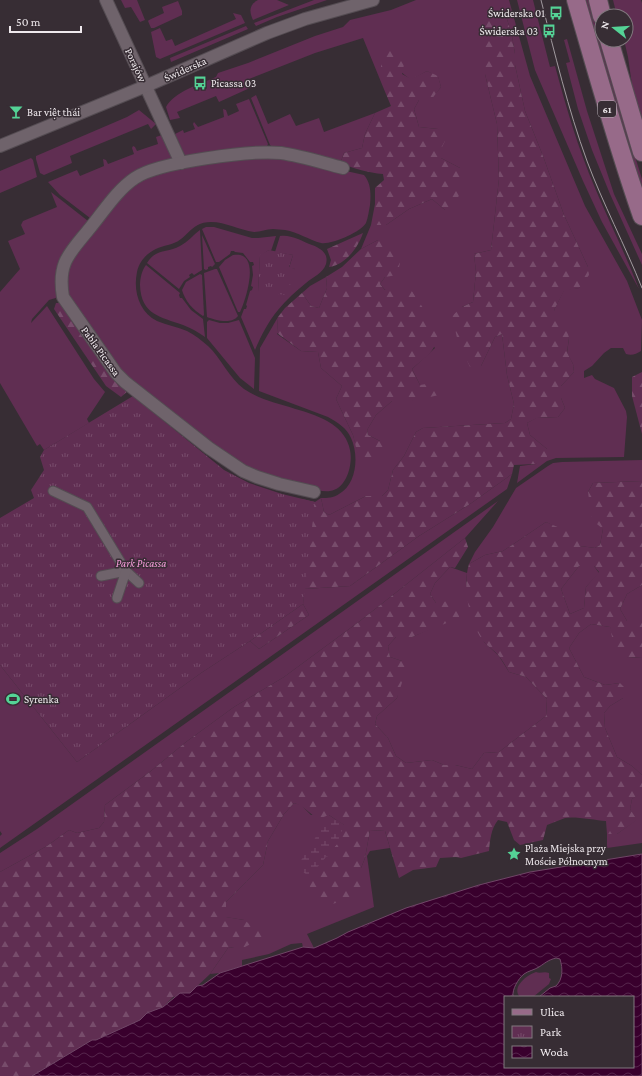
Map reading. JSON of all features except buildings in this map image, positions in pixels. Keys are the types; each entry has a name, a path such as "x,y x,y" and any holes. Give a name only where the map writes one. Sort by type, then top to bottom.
{"main road":[{"name":"61","path":"576,0 603,97 642,216"},
{"name":"61","path":"610,48 642,152"}],"street":[{"name":"Porajów","path":"106,0 146,86"},
{"name":"Świderska","path":"0,146 146,86 267,33 373,0"},
{"path":"146,86 181,163"},
{"name":"Pabla Picassa","path":"314,492 264,479 243,471 192,435 125,382 116,373 63,297 61,288 61,272 66,259 118,194 129,182 145,172 181,163 268,152 292,155 343,168"},
{"path":"53,491 87,507 129,572 139,583"},
{"path":"101,576 129,572"},
{"path":"117,598 129,572"}],"green space":[{"path":"121,0 137,0 145,20 140,22 131,7 125,8"},
{"path":"258,0 277,0 289,5 253,20 251,6"},
{"path":"314,0 327,0 277,17 256,26 254,23"},
{"path":"416,0 509,0 530,76 585,206 627,281 642,320 641,351 630,355 626,354 623,348 611,348 592,366 584,371 584,378 592,375 595,379 614,388 626,411 627,417 624,457 556,458 547,461 517,483 520,466 536,464 547,449 530,435 527,423 536,418 558,417 565,408 561,398 561,386 574,372 573,364 567,353 569,338 554,310 564,290 579,288 588,267 564,215 525,111 515,65 512,36 507,19 485,74 497,124 499,179 491,250 474,254 476,272 473,302 462,307 481,366 495,337 502,334 507,375 514,404 511,419 505,423 423,428 416,432 404,456 393,470 388,490 382,496 366,496 329,515 324,512 321,498 330,498 337,495 350,483 355,469 354,445 349,434 344,428 328,417 259,391 260,348 278,317 277,334 301,351 318,352 321,368 342,386 336,399 353,435 361,464 380,441 368,435 367,430 376,415 392,401 412,401 420,385 412,369 435,348 380,284 385,277 378,240 361,249 371,225 386,225 409,209 432,199 445,210 460,168 441,158 438,129 419,127 414,109 419,100 431,99 441,87 438,77 427,71 411,80 381,56 381,82 363,38 315,53 249,79 252,87 219,102 216,96 177,112 180,118 170,120 166,107 181,93 216,77 218,73 248,63 315,36 343,27 350,20 391,10"},
{"path":"517,0 533,0 550,67 555,66 583,158 600,201 639,289 602,222 535,70"},
{"path":"586,0 589,0 594,20 594,30"},
{"path":"613,0 641,0 642,3 642,120 633,92 626,48 634,48 634,8 615,8"},
{"path":"178,1 182,15 151,28 148,21 164,13 162,7"},
{"path":"233,13 241,15 245,23 160,59 156,57 151,32 160,28 166,41 172,39 175,46 236,19"},
{"path":"499,15 507,19 512,36 515,65 525,111 564,215 588,267 589,275 579,288 564,291 554,310 566,320 569,338 567,352 573,364 574,372 561,386 561,398 565,408 558,417 537,418 527,423 530,435 547,449 547,457 536,464 514,465 512,474 470,504 419,536 350,586 304,589 289,555 302,499 315,502 321,498 324,512 329,515 366,496 382,496 388,490 393,470 404,456 416,432 423,428 505,423 511,419 514,404 507,375 502,334 495,337 481,366 472,371 458,342 452,316 462,307 473,302 476,272 474,254 491,250 499,179 497,124 485,74 480,33 481,23 484,17"},
{"path":"246,26 248,29 171,62 170,58"},
{"path":"567,39 587,111 614,194 642,254 642,265 610,194 592,150 578,109 566,63 570,62 564,40"},
{"path":"599,48 601,48 642,179 642,190"},
{"path":"390,50 405,60 402,74 411,79 427,71 438,76 441,87 431,100 419,100 414,109 419,127 438,129 447,137 441,149 441,158 460,168 462,189 453,208 445,210 432,199 409,209 386,225 371,225 375,204 375,188 384,180 383,174 340,164 344,153 362,148 365,134 375,113 391,106 381,82 381,56"},
{"path":"256,95 268,124 290,114 296,126 319,118 324,132 375,113 365,134 362,148 344,153 340,164 274,148 270,145 251,98"},
{"path":"249,99 268,144 266,148 186,158 175,134 183,130 184,133 195,129 193,124 194,122 198,127 224,117 223,109 226,110 228,116 239,111 236,104"},
{"path":"139,110 156,124 151,129 148,124 70,156 72,163 44,175 40,173 36,156 127,117"},
{"path":"162,135 173,158 172,160 159,164 90,218 60,195 48,182 77,170 80,176 104,166 103,159 106,160 108,164 134,154 132,148 133,146 137,151 158,144 156,137"},
{"path":"259,155 279,156 364,175 369,185 370,193 370,205 366,223 363,227 352,234 332,242 321,243 285,230 270,229 254,232 222,223 204,223 193,228 175,243 157,248 144,258 137,272 137,293 142,307 151,317 157,321 193,334 213,351 234,379 244,389 254,395 323,419 332,424 344,435 348,442 351,456 348,475 341,486 330,491 315,489 287,480 263,475 248,469 228,456 124,375 76,310 65,286 65,277 68,268 77,251 120,199 136,183 155,175 184,167"},
{"path":"31,158 33,160 37,177 0,193 0,171"},
{"path":"51,192 88,221 66,252 59,297 49,300 32,319 31,323 47,306 94,379 105,392 87,419 89,423 44,450 40,444 37,446 0,383 0,292 20,269 8,241 25,234 21,225 23,221 57,207"},
{"path":"206,227 214,227 252,238 276,236 271,251 269,250 260,256 258,292 295,269 289,268 293,255 275,252 280,236 292,237 315,246 321,249 325,254 327,260 323,270 302,286 281,306 265,329 255,350 241,317 244,309 246,309 250,291 253,287 251,286 253,275 252,266 254,265 253,262 250,262 243,253 231,251 230,254 219,262 216,262 202,229"},
{"path":"200,230 202,270 194,275 192,273 189,275 190,277 184,281 179,289 147,263 154,255 176,248"},
{"path":"363,233 361,239 350,255 335,266 329,267 331,260 327,249"},
{"path":"202,235 215,264 212,267 208,267 206,270 204,269"},
{"path":"378,240 387,243 400,263 397,275 385,277 380,284 385,290 410,288 438,331 433,349 412,369 420,385 439,382 439,395 412,401 392,401 376,415 367,430 368,435 380,441 386,449 373,467 360,464 353,435 336,399 342,386 321,368 318,352 301,351 277,333 278,317 285,308 302,293 311,306 319,308 327,288 326,277 342,267 361,249"},
{"path":"269,250 293,255 289,267 295,269 287,295 258,292 260,255"},
{"path":"233,255 242,255 247,260 250,267 250,277 246,297 240,312 238,312 219,267 225,260"},
{"path":"146,265 180,293 180,298 182,298 191,310 203,319 205,337 189,327 160,317 148,309 141,295 140,285 143,269"},
{"path":"217,269 238,316 235,319 223,321 207,317 204,273"},
{"path":"200,274 202,275 203,316 190,305 182,290 186,282"},
{"path":"326,277 327,288 319,308 311,306 302,293 310,286"},
{"path":"56,303 64,303 129,390 121,397 106,386 54,309"},
{"path":"209,320 220,323 228,323 239,320 255,358 254,389 240,378 207,338 207,322"},
{"path":"642,372 642,434 632,396 632,377"},
{"name":"Park Picassa","path":"133,396 224,470 249,483 282,494 315,502 303,604 201,673 77,762 0,665 0,518 34,498 31,490 44,470 40,457 44,450"},
{"path":"642,460 642,481 593,483 588,492 603,529 600,545 595,548 580,546 560,529 546,522 503,551 485,555 469,564 475,552 493,527 516,488 548,466 553,463 562,462"},
{"path":"512,474 507,489 0,848 0,836 2,834 0,831 0,665 77,762 201,673 250,641 259,649 309,615 303,604 304,589 350,586 419,536 470,504"},
{"path":"642,481 642,585 627,594 620,609 627,621 642,621 642,657 628,658 615,652 610,627 591,624 579,633 569,648 584,677 605,685 620,683 625,688 623,698 610,706 604,713 605,728 617,757 632,766 642,775 642,793 632,799 630,809 637,820 617,834 607,834 606,821 565,818 547,825 543,840 520,845 514,840 507,822 498,820 492,831 489,851 461,858 440,858 436,867 413,870 399,878 385,831 370,830 365,858 361,868 365,889 355,898 332,904 311,899 309,877 337,844 344,825 329,815 318,819 298,804 294,803 284,814 268,841 263,865 226,902 226,917 244,920 266,936 241,949 234,947 228,948 210,974 190,993 173,997 163,1007 147,1013 140,1020 96,1040 92,1040 32,1076 0,1076 0,872 47,846 69,830 77,833 99,828 104,822 105,805 234,707 284,677 360,621 465,538 468,547 455,568 450,567 435,583 430,594 436,603 452,600 460,610 459,618 412,637 396,637 388,646 390,657 402,661 407,667 397,698 377,716 375,724 388,738 396,756 406,763 432,760 444,765 455,765 472,769 484,753 499,752 546,716 547,699 526,677 509,672 499,656 483,641 478,633 468,604 466,583 469,564 485,555 503,551 546,522 576,535 580,546 595,548 600,545 603,529 592,520 588,492 593,483","holes":["579,566 594,566 599,572 586,587 584,608 570,614 561,589"]},
{"path":"498,501 465,538 360,621 284,677 234,707 105,805 104,822 99,828 77,833 69,830 47,846 0,872 0,853 37,829"},
{"path":"579,566 594,566 599,573 586,587 584,608 570,614 561,589"},
{"path":"450,567 467,573 466,583 484,642 499,656 509,672 526,677 547,699 546,716 499,752 484,753 472,769 455,765 444,765 432,760 406,763 396,756 388,738 375,724 377,716 397,698 402,661 390,657 388,646 396,637 412,637 432,628 436,603 430,594 435,583"},
{"path":"642,585 642,621 627,621 620,609 627,594"},
{"path":"303,604 309,615 259,649 250,641"},
{"path":"591,624 610,627 628,658 642,657 642,775 632,766 617,757 605,728 604,713 610,706 623,698 620,683 605,685 584,677 569,648 579,633"},
{"path":"642,792 642,843 607,848 607,834 617,834 636,820 630,809 632,799"},
{"path":"294,803 301,805 311,815 329,815 344,825 361,868 365,858 370,830 385,831 390,848 370,851 367,856 374,907 307,934 314,948 303,947 302,943 291,944 269,954 242,960 242,966 220,973 210,974 228,948 234,947 244,920 225,917 226,902 263,865 268,841 284,814"},
{"path":"337,820 344,825 337,844 309,877 301,870 300,862 326,821"},
{"path":"536,972 545,972 549,973 549,978 551,979 549,984 534,996 520,996 517,989 521,982"}],"water":[{"path":"642,854 642,1076 32,1076 92,1040 96,1040 140,1020 147,1013 163,1007 180,993 190,993 197,986 203,985 220,973 303,947 314,948 406,908 479,885 530,872"}],"tram line":[{"path":"541,0 568,101 587,161 642,288"}],"place":[{"name":"Świderska 01","path":"556,13"},
{"name":"Świderska 03","path":"549,31"},
{"name":"Picassa 03","path":"200,83"},
{"name":"Bar việt thái","path":"16,112"},
{"name":"Syrenka","path":"13,699"},
{"name":"Plaża Miejska przy Moście Północnym","path":"514,854"}]}
